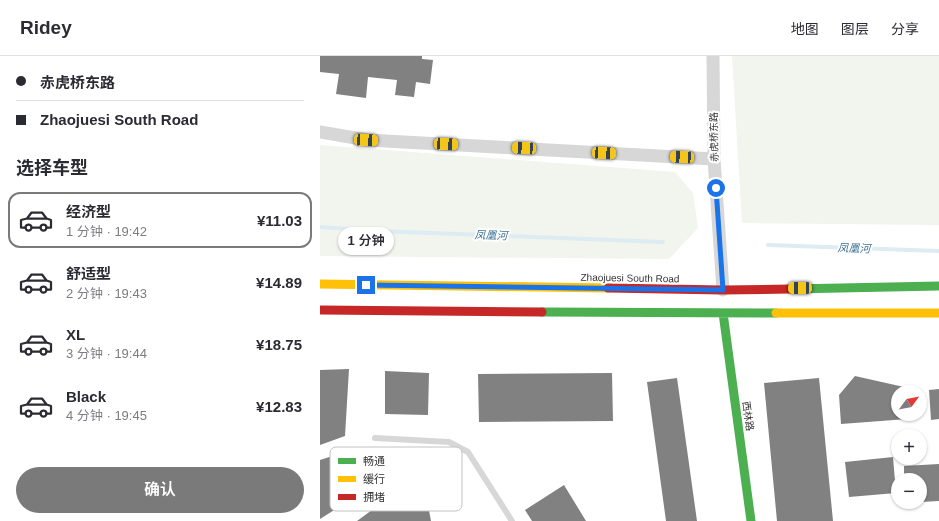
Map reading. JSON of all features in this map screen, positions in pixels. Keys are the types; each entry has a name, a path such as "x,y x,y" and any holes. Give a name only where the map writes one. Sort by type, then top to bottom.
{"main road":[{"name":"Zhaojuesi South Road","path":"320,284 723,290 939,286"},
{"path":"320,310 939,313"},
{"name":"西林路","path":"723,313 751,521"}],"street":[{"name":"赤虎桥东路","path":"713,56 714,159 723,290"},
{"path":"320,132 366,140 714,159"}],"lane":[{"path":"375,438 449,442 458,447"},
{"path":"462,449 468,452 512,521"}],"shaded area":[{"path":"732,56 939,56 939,225 742,223"},
{"path":"320,145 675,172 693,193 698,228 669,259 320,256"}],"building":[{"path":"320,56 422,56 422,59 433,60 430,84 416,82 414,97 395,95 397,80 368,77 366,98 336,94 339,74 320,72"},
{"path":"349,369 345,436 320,445 320,370"},
{"path":"385,371 429,373 428,415 385,414"},
{"path":"612,373 613,421 479,422 478,374"},
{"path":"855,376 895,385 891,385 891,420 841,424 839,395"},
{"path":"677,378 697,521 666,521 647,382"},
{"path":"819,378 833,521 777,521 764,383"},
{"path":"939,389 939,419 931,420 929,390"},
{"path":"330,457 330,511 333,511 320,519 320,460"},
{"path":"891,457 891,465 894,465 894,473 891,473 891,493 849,497 845,462"},
{"path":"939,464 939,501 927,502 927,473 904,473 904,466"},
{"path":"564,485 586,521 532,521 525,510"},
{"path":"371,511 429,511 431,521 357,521"}],"waterway":[{"name":"凤凰河","path":"320,227 379,231 663,242"},
{"name":"凤凰河","path":"768,245 939,251"}],"traffic: fast":[{"path":"791,289 939,286"},
{"path":"542,312 776,313"},
{"path":"723,313 751,521"}],"traffic: slow":[{"path":"320,284 608,288"},
{"path":"776,313 939,313"}],"traffic: jam":[{"path":"608,288 723,290 791,289"},
{"path":"320,310 542,312"}],"route":[{"path":"366,285 723,290 716,188"}]}
